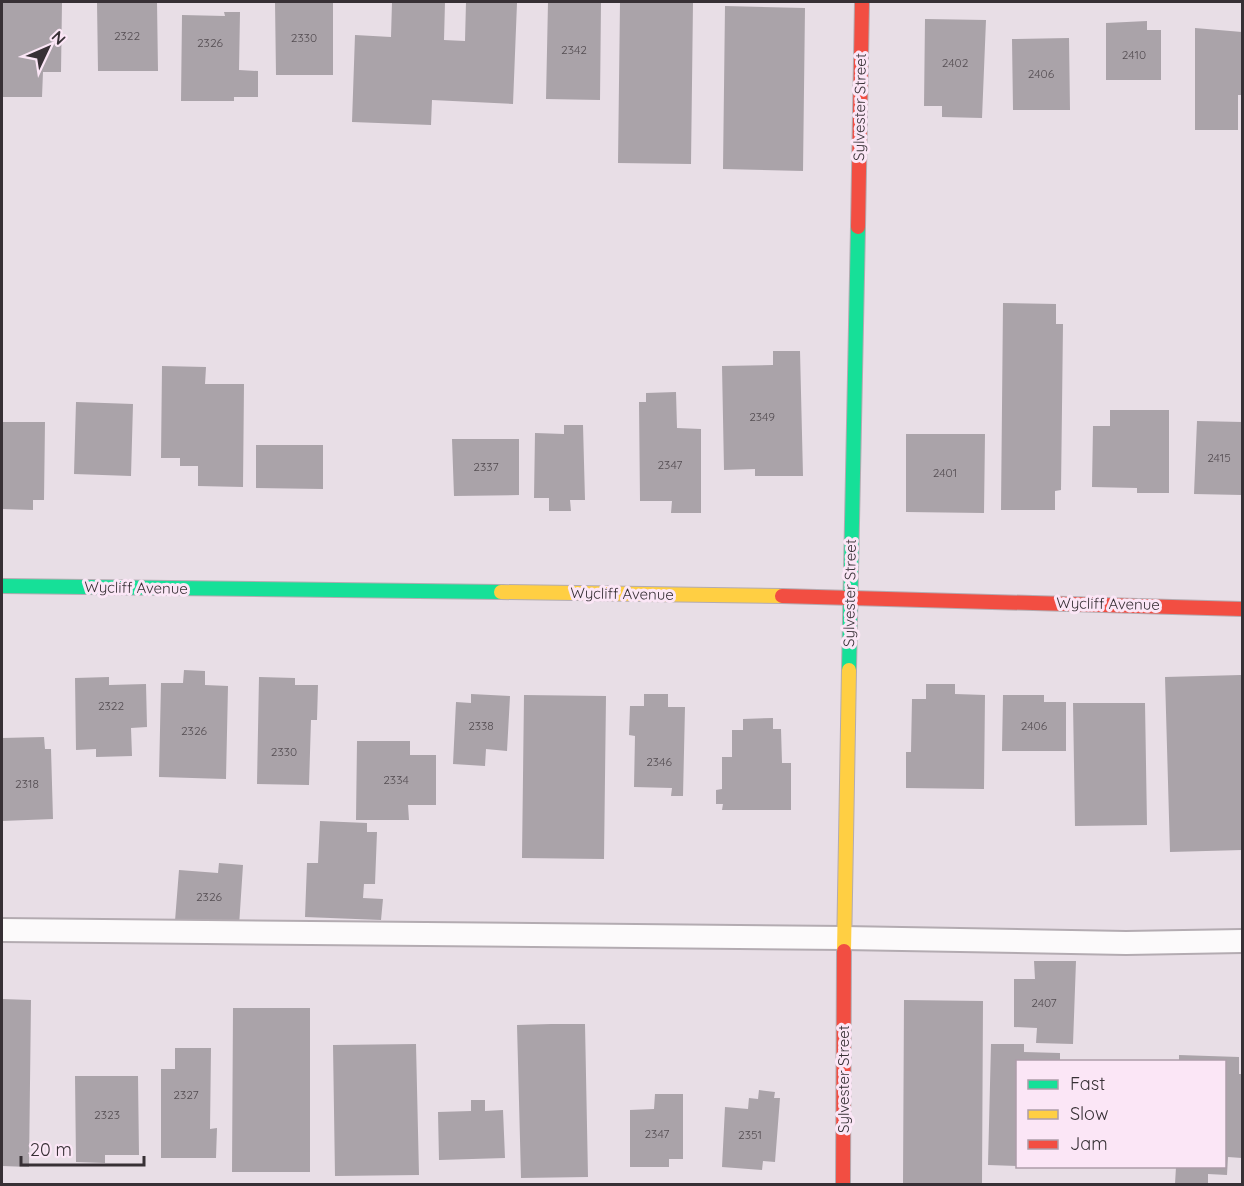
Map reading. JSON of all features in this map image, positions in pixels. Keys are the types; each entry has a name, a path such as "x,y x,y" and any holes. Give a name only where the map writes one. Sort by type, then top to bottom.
{"main road":[{"name":"Sylvester Street","path":"843,1185 844,938 862,2"},
{"name":"Wycliff Avenue","path":"2,586 850,598 1242,609"}],"lane":[{"path":"2,930 1126,943 1242,941"}],"building":[{"path":"2,2 62,2 61,72 43,72 42,97 2,97"},
{"path":"97,2 157,2 158,71 98,71"},
{"path":"275,2 333,2 333,75 276,75"},
{"path":"392,2 445,2 444,40 465,41 466,2 517,3 513,104 432,100 431,125 352,122 355,35 391,37"},
{"path":"548,2 601,2 600,100 546,99"},
{"path":"620,2 693,2 691,164 618,163"},
{"path":"725,6 805,8 803,171 723,169"},
{"path":"224,12 240,12 239,70 258,71 258,97 234,97 234,101 181,101 182,15 225,16"},
{"path":"925,19 986,20 982,118 942,117 942,106 924,106"},
{"path":"1147,21 1147,30 1161,30 1161,80 1106,80 1106,23"},
{"path":"1195,28 1242,32 1242,95 1238,95 1238,130 1195,130"},
{"path":"1069,38 1070,110 1013,110 1012,39"},
{"path":"1003,303 1056,304 1056,324 1063,324 1061,490 1055,491 1055,510 1001,510"},
{"path":"773,351 800,351 803,476 755,476 755,469 724,470 722,366 773,365"},
{"path":"162,366 206,367 205,384 244,384 243,487 198,486 198,466 180,466 180,458 161,458"},
{"path":"676,392 677,428 701,429 701,513 671,513 672,501 640,501 639,402 646,402 646,393"},
{"path":"76,402 133,404 131,476 74,474"},
{"path":"1110,410 1169,410 1169,493 1137,493 1137,488 1092,487 1093,426 1110,426"},
{"path":"1197,421 1242,422 1242,495 1194,494"},
{"path":"2,422 45,422 44,500 33,500 33,510 2,509"},
{"path":"564,425 583,425 585,500 570,500 571,511 549,511 549,498 534,498 535,433 564,434"},
{"path":"906,434 985,434 984,513 906,512"},
{"path":"452,439 519,439 519,495 454,496"},
{"path":"256,445 323,445 323,489 256,488"},
{"path":"184,670 205,671 205,685 228,686 226,779 159,777 161,683 183,683"},
{"path":"1241,675 1242,850 1170,852 1165,677"},
{"path":"109,677 109,685 146,684 147,727 131,728 132,756 96,757 96,749 76,750 75,678"},
{"path":"259,677 295,678 295,685 318,685 317,720 311,720 309,785 257,784"},
{"path":"926,684 955,684 955,694 985,695 984,789 906,788 906,752 911,752 912,699 926,699"},
{"path":"471,694 510,696 507,751 486,749 485,766 453,764 456,702 471,703"},
{"path":"644,694 668,694 668,707 685,707 683,796 671,796 672,788 634,787 635,736 629,735 630,706 644,706"},
{"path":"524,695 606,696 604,859 522,858"},
{"path":"1003,695 1044,695 1044,702 1066,702 1066,751 1002,751"},
{"path":"1073,703 1145,703 1147,825 1075,826"},
{"path":"773,718 773,729 781,729 782,763 791,763 791,810 722,810 723,804 716,804 716,790 722,789 722,757 732,757 732,730 743,730 743,719"},
{"path":"44,737 45,749 51,749 53,819 2,821 2,738"},
{"path":"357,741 410,741 410,755 436,755 436,805 408,805 409,820 356,820"},
{"path":"320,821 367,823 367,832 377,832 375,884 364,884 363,898 383,899 381,920 305,917 307,863 318,863"},
{"path":"219,863 243,865 239,926 175,921 179,870 218,873"},
{"path":"1034,961 1076,961 1073,1044 1036,1043 1037,1028 1014,1027 1014,979 1035,979"},
{"path":"2,999 31,1000 29,1167 2,1166"},
{"path":"904,1000 983,1001 982,1184 903,1184"},
{"path":"233,1008 310,1008 310,1172 232,1172"},
{"path":"585,1024 588,1177 521,1178 517,1025"},
{"path":"416,1044 419,1175 335,1176 333,1045"},
{"path":"991,1044 1024,1044 1024,1052 1060,1053 1060,1060 1016,1060 1016,1166 988,1165"},
{"path":"175,1048 211,1048 210,1129 217,1128 216,1158 161,1158 161,1069 175,1069"},
{"path":"1179,1055 1239,1057 1239,1074 1242,1074 1242,1158 1228,1157 1227,1175 1208,1174 1208,1184 1175,1184 1176,1168 1226,1168 1226,1060 1179,1060"},
{"path":"75,1076 138,1076 139,1155 105,1155 105,1163 76,1162"},
{"path":"759,1090 775,1092 774,1098 780,1098 775,1162 763,1161 762,1170 722,1167 725,1107 748,1109 749,1098 758,1099"},
{"path":"655,1094 683,1094 683,1159 669,1159 669,1167 630,1167 630,1110 654,1109"},
{"path":"471,1100 485,1100 485,1111 503,1110 505,1158 439,1160 438,1112 471,1111"}],"traffic: fast":[{"path":"849,670 858,227"},
{"path":"2,586 501,592"}],"traffic: slow":[{"path":"501,592 782,596"},
{"path":"844,951 849,670"}],"traffic: jam":[{"path":"858,227 862,2"},
{"path":"782,596 1242,609"},
{"path":"843,1184 844,951"}]}
